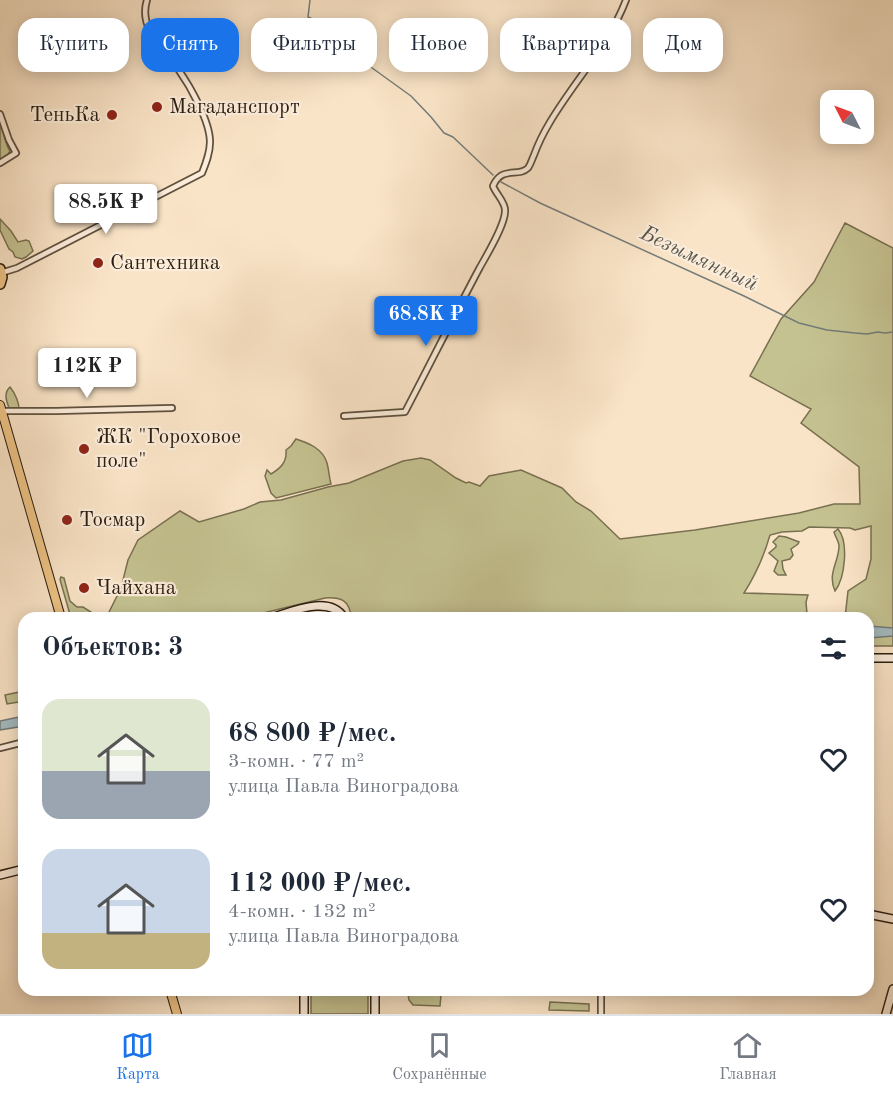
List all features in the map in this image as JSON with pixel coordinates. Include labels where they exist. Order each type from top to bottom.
[{"type":"highway","points":[[0,284],[1,271]]},
{"type":"main road","points":[[1,408],[60,612]]},
{"type":"main road","points":[[172,996],[177,1014]]},
{"type":"street","points":[[1,271],[23,265],[202,173],[209,152],[207,126],[191,90],[150,31],[144,12],[147,0]]},
{"type":"street","points":[[344,416],[405,412],[504,218],[505,206],[495,191],[493,186],[495,182],[503,174],[523,171],[529,166],[548,125],[608,38],[620,17],[626,0]]},
{"type":"street","points":[[0,114],[16,153],[0,163]]},
{"type":"street","points":[[1,408],[56,411],[172,408]]},
{"type":"street","points":[[290,612],[319,606],[334,608],[340,612]]},
{"type":"street","points":[[874,658],[893,658]]},
{"type":"street","points":[[0,748],[18,744]]},
{"type":"street","points":[[0,875],[18,870]]},
{"type":"street","points":[[874,915],[893,919]]},
{"type":"street","points":[[886,1014],[893,989]]},
{"type":"street","points":[[304,996],[304,1014]]},
{"type":"street","points":[[375,996],[375,1014]]},
{"type":"street","points":[[601,996],[601,1014]]},
{"type":"shaded area","points":[[0,118],[10,151],[0,159]]},
{"type":"shaded area","points":[[0,219],[18,242],[29,241],[33,251],[26,257],[22,259],[15,257],[9,249],[0,230]]},
{"type":"shaded area","points":[[845,223],[893,248],[893,646],[874,646],[874,612],[846,612],[848,591],[866,579],[871,559],[871,526],[855,530],[809,527],[802,531],[770,535],[759,565],[744,593],[808,595],[807,612],[350,612],[344,601],[325,598],[268,612],[109,612],[121,588],[128,560],[138,540],[180,511],[199,522],[260,502],[281,500],[349,483],[403,461],[421,458],[430,460],[466,483],[480,486],[489,476],[521,470],[562,488],[576,502],[591,511],[620,539],[695,530],[799,513],[834,504],[860,504],[859,467],[801,423],[811,409],[750,376],[781,319],[814,282]]},
{"type":"shaded area","points":[[10,387],[19,406],[19,412],[15,414],[11,413],[6,400],[6,393]]},
{"type":"shaded area","points":[[296,439],[319,450],[327,463],[331,484],[276,498],[271,493],[265,476],[267,470],[271,474],[280,467],[286,450]]},
{"type":"shaded area","points":[[838,529],[845,551],[841,578],[835,591],[832,579],[839,546],[834,532]]},
{"type":"shaded area","points":[[779,536],[799,542],[791,549],[793,555],[790,559],[782,561],[786,575],[778,575],[774,571],[778,561],[769,553],[776,547],[773,542]]},
{"type":"shaded area","points":[[61,577],[64,578],[70,601],[77,607],[83,607],[91,612],[69,612]]},
{"type":"shaded area","points":[[18,692],[18,702],[7,704],[5,695]]},
{"type":"shaded area","points":[[311,996],[368,996],[368,1014],[311,1014]]},
{"type":"shaded area","points":[[408,996],[441,996],[440,1006],[413,1005]]},
{"type":"shaded area","points":[[550,1002],[589,1004],[589,1011],[549,1010]]},
{"type":"water","points":[[874,626],[893,628],[893,636],[874,638]]},
{"type":"water","points":[[18,717],[18,727],[0,730],[0,721]]},
{"type":"waterway","name":"Безымянный","points":[[310,0],[308,17],[324,24],[344,40],[354,49],[362,65],[368,65],[411,96],[444,133],[453,137],[493,175]]},
{"type":"waterway","name":"Безымянный","points":[[501,182],[540,203],[799,323],[827,330],[855,333],[893,332]]},
{"type":"place","name":"Магаданспорт","points":[[157,107]]},
{"type":"place","name":"ТеньКа","points":[[112,115]]},
{"type":"place","name":"Сантехника","points":[[98,263]]},
{"type":"place","name":"ЖК \"Гороховое поле\"","points":[[84,449]]},
{"type":"place","name":"Тосмар","points":[[67,520]]},
{"type":"place","name":"Чайхана","points":[[84,588]]}]
